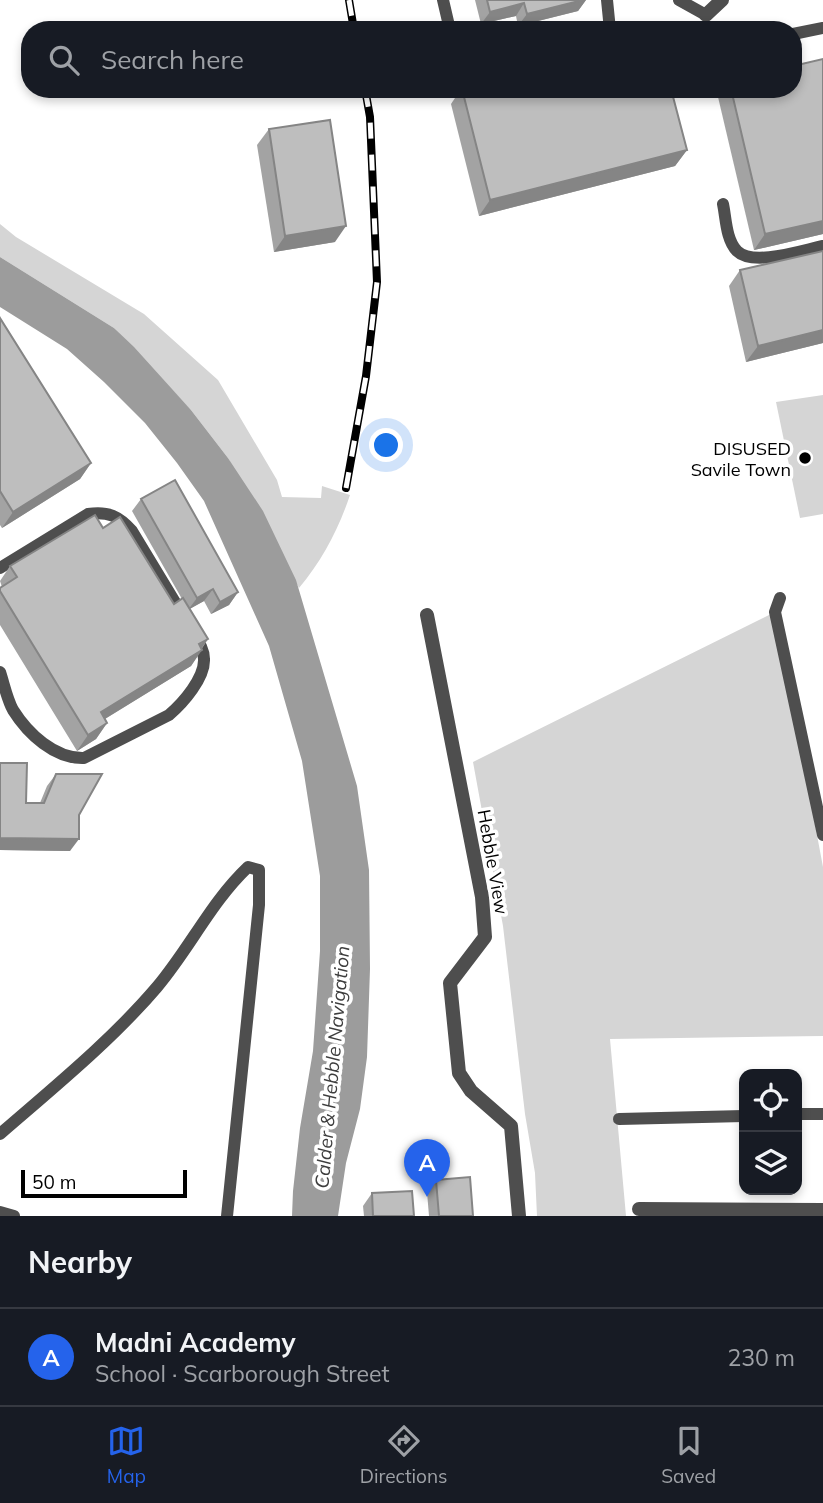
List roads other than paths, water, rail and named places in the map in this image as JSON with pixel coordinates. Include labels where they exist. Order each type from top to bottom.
[{"type":"street","points":[[706,15],[722,0]]},
{"type":"street","name":"Hebble View","points":[[427,615],[482,897],[485,937],[450,984],[459,1073],[471,1091],[511,1126],[519,1216]]},
{"type":"street","points":[[639,1209],[823,1210]]},
{"type":"lane","points":[[443,0],[448,21]]},
{"type":"lane","points":[[607,0],[609,21]]},
{"type":"lane","points":[[679,0],[706,15]]},
{"type":"lane","points":[[802,32],[823,28]]},
{"type":"lane","points":[[723,204],[730,237],[738,251],[750,258],[779,256],[823,246]]},
{"type":"lane","points":[[0,568],[88,514],[101,512],[122,519],[132,531],[203,649],[205,660],[196,682],[169,715],[84,758],[61,754],[45,745],[27,728],[12,708],[0,672]]},
{"type":"lane","points":[[780,598],[775,612],[823,835]]},
{"type":"lane","points":[[0,1134],[86,1058],[157,986],[230,884],[248,867],[259,870],[259,905],[228,1216]]},
{"type":"lane","points":[[802,1114],[823,1114]]},
{"type":"lane","points":[[620,1119],[739,1116]]},
{"type":"lane","points":[[0,1212],[14,1216]]},
{"type":"water","name":"Calder & Hebble Navigation","points":[[0,257],[114,328],[134,347],[191,410],[228,458],[263,511],[296,580],[357,786],[369,870],[367,1057],[360,1109],[346,1163],[338,1216],[292,1216],[300,1128],[313,1051],[320,951],[320,876],[302,761],[269,646],[204,501],[145,423],[104,382],[67,349],[0,307]]},
{"type":"railway","points":[[349,0],[352,21]]},
{"type":"railway","points":[[346,488],[366,376],[377,282],[370,117],[367,98]]},
{"type":"place","name":"DISUSED Savile Town","points":[[805,458]]},
{"type":"place","name":"Madni Academy","points":[[427,1197]]}]
